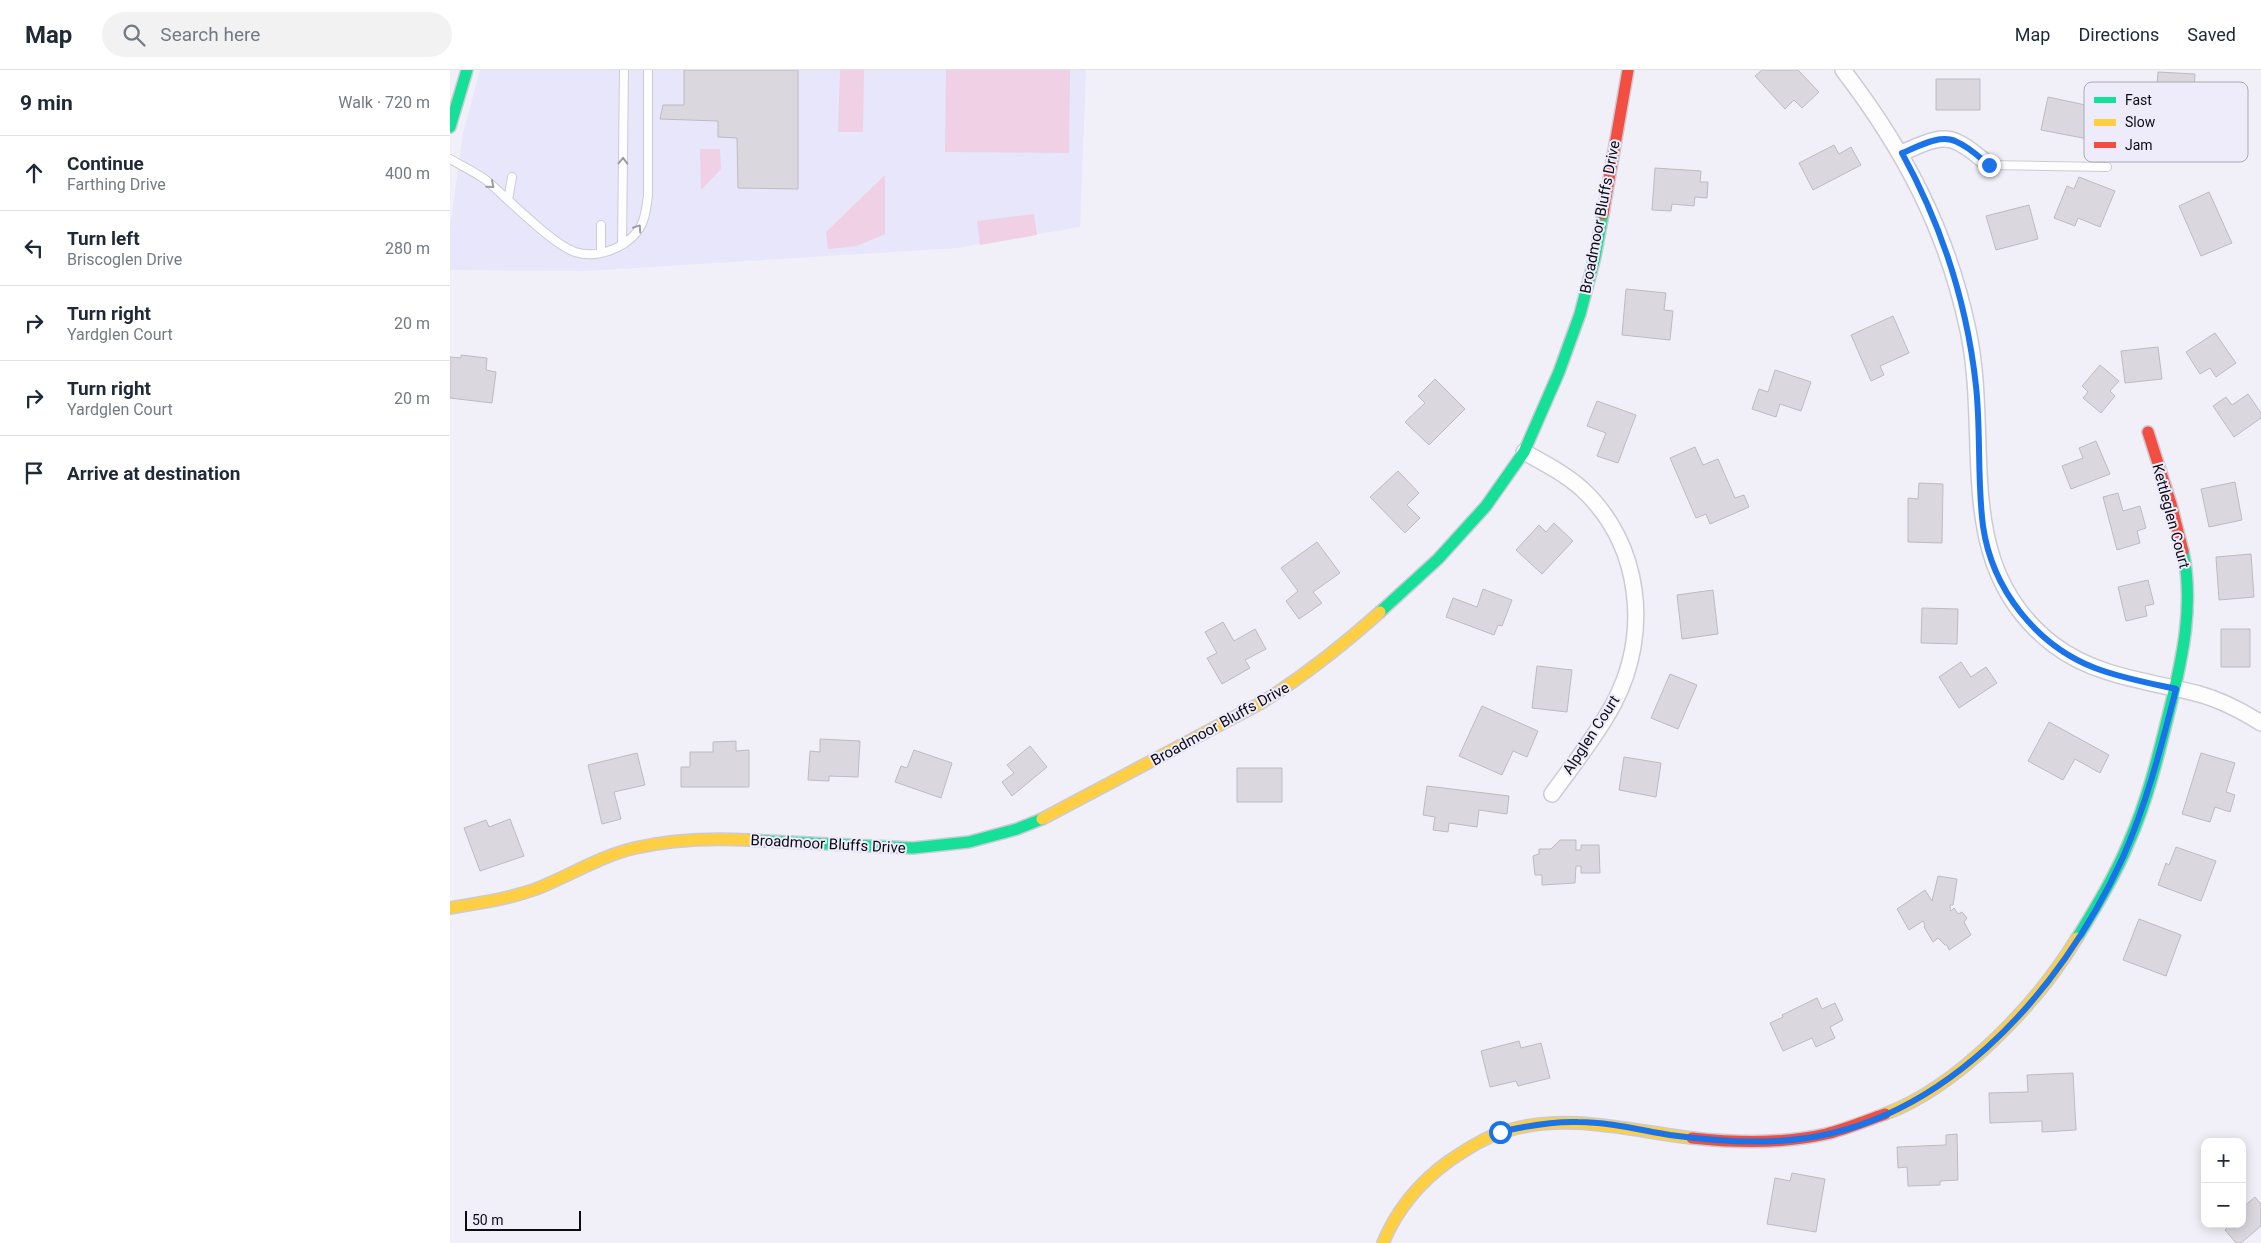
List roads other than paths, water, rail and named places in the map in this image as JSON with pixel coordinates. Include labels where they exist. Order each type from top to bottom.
[{"type":"street","points":[[450,127],[466,70]]},
{"type":"street","name":"Broadmoor Bluffs Drive","points":[[450,908],[512,897],[538,888],[618,853],[682,840],[712,838],[914,848],[969,842],[1017,829],[1049,817],[1261,703],[1290,685],[1335,652],[1432,566],[1466,530],[1524,452],[1571,339],[1595,257],[1628,70]]},
{"type":"street","points":[[1843,70],[1902,153],[1944,242],[1969,332],[1977,388],[1983,526],[1988,550],[2007,593],[2019,611],[2036,630],[2054,646],[2075,659],[2120,676],[2199,694],[2222,702],[2261,723]]},
{"type":"street","points":[[1902,153],[1933,141],[1956,141],[1989,165]]},
{"type":"street","name":"Kettleglen Court","points":[[1383,1243],[1396,1216],[1430,1176],[1452,1158],[1475,1143],[1500,1132],[1528,1125],[1578,1122],[1602,1123],[1712,1140],[1779,1141],[1837,1132],[1871,1122],[1900,1109],[1948,1079],[1997,1036],[2038,992],[2074,945],[2104,894],[2123,857],[2149,791],[2176,689],[2186,623],[2188,579],[2181,543],[2148,432]]},
{"type":"street","name":"Alpglen Court","points":[[1524,452],[1567,477],[1596,504],[1620,541],[1630,566],[1637,611],[1631,658],[1614,703],[1552,794]]},
{"type":"lane","points":[[622,244],[624,70]]},
{"type":"lane","points":[[450,159],[484,178],[567,248],[574,252],[592,255],[609,252],[637,232],[646,214],[648,196],[648,70]]},
{"type":"lane","points":[[1989,165],[2107,167]]},
{"type":"lane","points":[[508,200],[512,177]]},
{"type":"lane","points":[[600,225],[601,253]]}]
